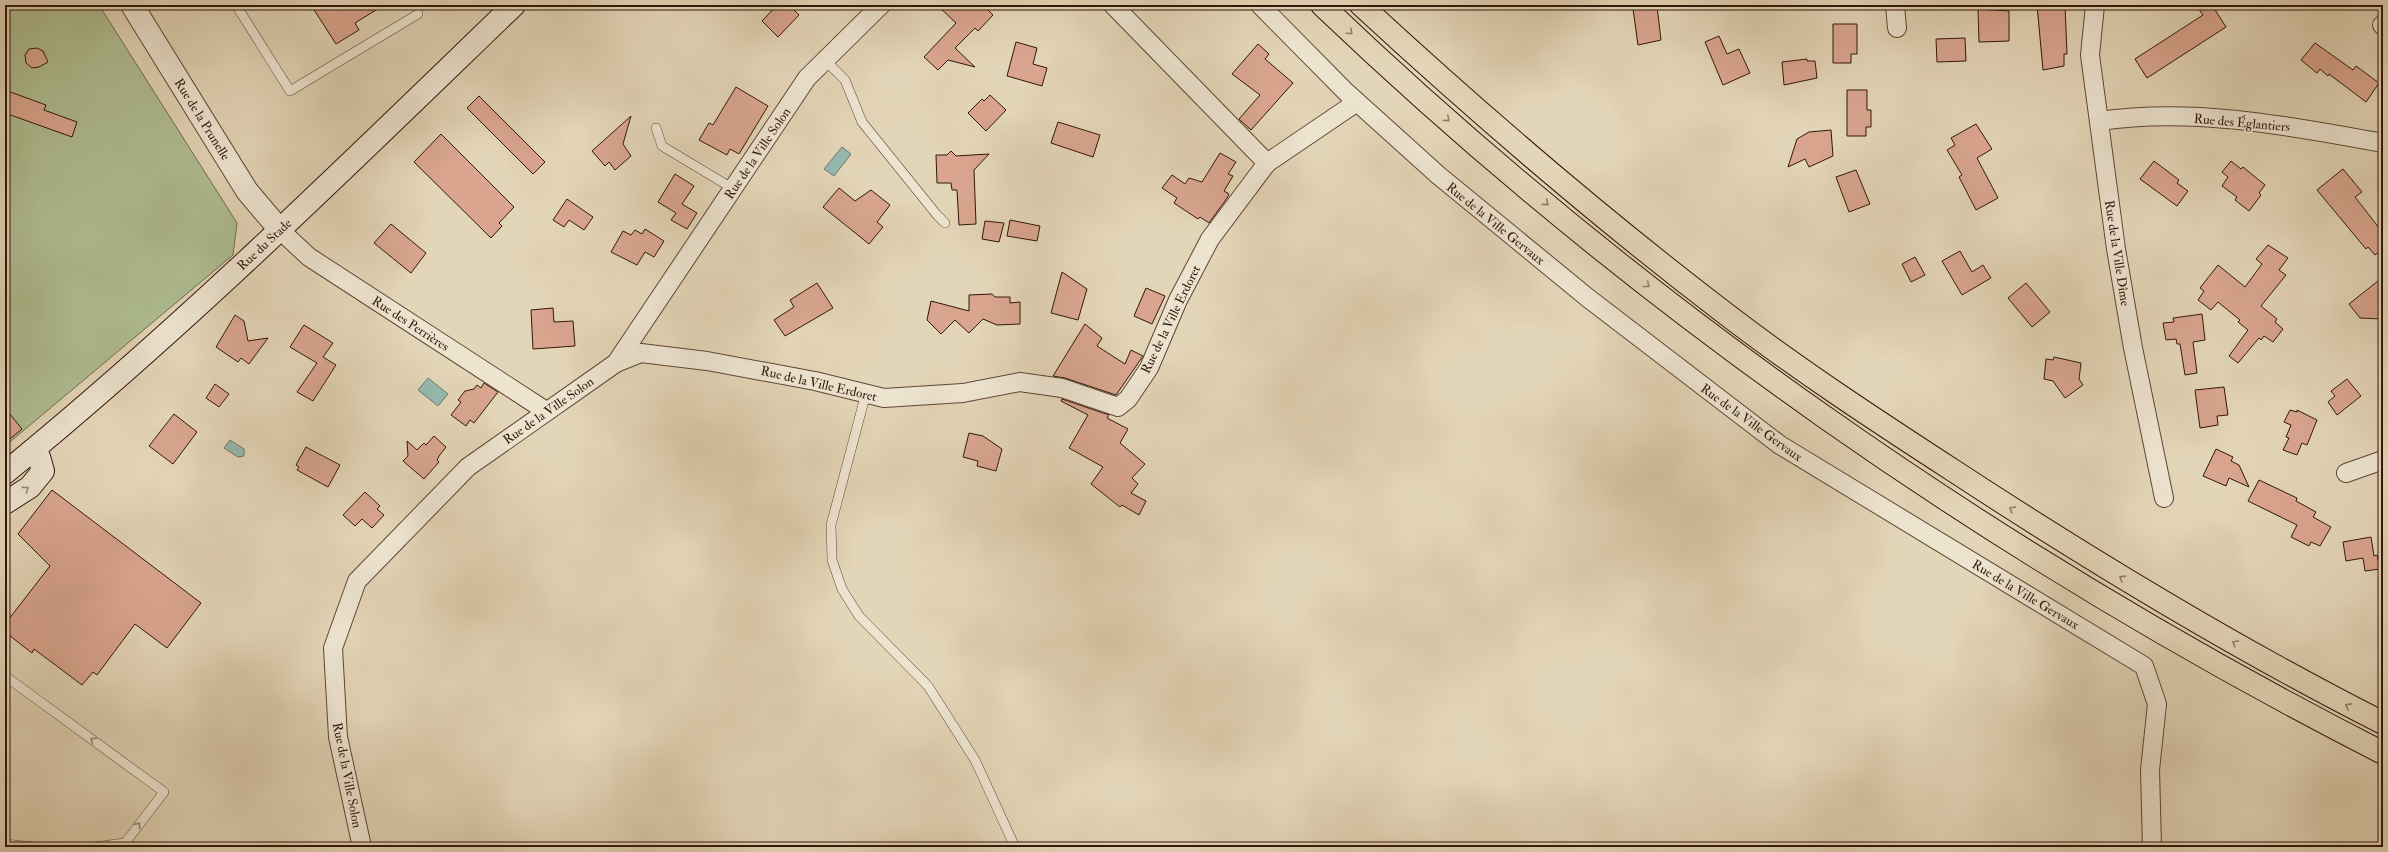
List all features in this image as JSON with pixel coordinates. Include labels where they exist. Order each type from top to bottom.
[{"type":"highway","points":[[1322,5],[1398,77],[1572,226],[1665,300],[1831,422],[1943,498],[2052,568],[2187,648],[2383,753]]},
{"type":"highway","points":[[1361,5],[1527,153],[1727,315],[1804,370],[1997,499],[2129,582],[2383,723]]},
{"type":"main road","name":"Rue de la Prunelle","points":[[132,5],[247,191],[280,230]]},
{"type":"main road","name":"Rue du Stade","points":[[5,473],[110,385],[280,230],[514,5]]},
{"type":"main road","points":[[5,503],[30,487],[43,471],[39,457],[33,450]]},
{"type":"street","name":"Rue de la Ville Solon","points":[[362,847],[338,737],[333,648],[358,581],[468,467],[616,363],[807,78],[881,5]]},
{"type":"street","points":[[1113,5],[1267,163]]},
{"type":"street","name":"Rue de la Ville Gervaux","points":[[1260,5],[1357,102],[1438,176],[1588,298],[1780,445],[2144,666],[2157,704],[2150,770],[2152,847]]},
{"type":"street","points":[[1896,5],[1897,28]]},
{"type":"street","name":"Rue de la Ville Dîme","points":[[2096,5],[2090,56],[2133,348],[2164,498]]},
{"type":"street","name":"Rue de la Ville Erdoret","points":[[616,363],[641,353],[736,365],[815,381],[884,398],[963,393],[1020,382],[1062,388],[1118,407],[1128,398],[1149,368],[1178,300],[1210,239],[1267,163],[1357,102]]},
{"type":"street","name":"Rue des Églantiers","points":[[2099,121],[2116,118],[2217,117],[2291,126],[2383,143]]},
{"type":"street","name":"Rue des Perrières","points":[[280,230],[309,257],[546,411]]},
{"type":"street","points":[[2346,473],[2383,460]]},
{"type":"lane","points":[[236,5],[290,91],[418,14]]},
{"type":"lane","points":[[825,60],[845,80],[862,122],[945,223]]},
{"type":"lane","points":[[656,128],[662,146],[732,188]]},
{"type":"lane","points":[[866,393],[830,525],[832,560],[842,589],[859,616],[928,686],[975,760],[1015,847]]},
{"type":"lane","points":[[5,676],[164,792],[125,843],[94,847]]},
{"type":"lane","points":[[5,844],[33,847]]},
{"type":"green space","points":[[5,5],[99,5],[237,223],[233,255],[5,446]]},
{"type":"water","points":[[842,147],[851,154],[834,176],[824,169]]},
{"type":"water","points":[[428,378],[448,394],[438,406],[418,390]]},
{"type":"water","points":[[230,440],[244,449],[244,456],[238,457],[224,448]]},
{"type":"building","points":[[311,5],[384,5],[355,23],[359,30],[336,44]]},
{"type":"building","points":[[777,5],[789,5],[799,15],[778,37],[762,21]]},
{"type":"building","points":[[937,5],[983,5],[993,15],[978,31],[975,28],[955,48],[975,67],[948,60],[938,70],[924,57],[956,23]]},
{"type":"building","points":[[2037,5],[2065,5],[2067,54],[2064,54],[2064,66],[2043,70]]},
{"type":"building","points":[[2196,5],[2212,5],[2226,27],[2147,78],[2135,59],[2203,15]]},
{"type":"building","points":[[1657,6],[1661,40],[1638,45],[1633,9]]},
{"type":"building","points":[[1978,9],[2009,11],[2009,41],[1979,42]]},
{"type":"building","points":[[1833,24],[1857,24],[1857,54],[1851,54],[1851,63],[1833,63]]},
{"type":"building","points":[[1719,36],[1727,54],[1739,49],[1750,73],[1723,85],[1705,42]]},
{"type":"building","points":[[1965,38],[1966,61],[1937,62],[1936,39]]},
{"type":"building","points":[[1016,42],[1037,48],[1033,64],[1047,68],[1042,86],[1007,76]]},
{"type":"building","points":[[2315,43],[2353,70],[2356,66],[2379,83],[2366,102],[2329,74],[2328,76],[2320,69],[2317,73],[2301,60]]},
{"type":"building","points":[[1258,44],[1269,54],[1265,59],[1293,83],[1251,130],[1239,119],[1260,95],[1232,74]]},
{"type":"building","points":[[37,48],[43,51],[48,62],[39,67],[32,68],[26,63],[25,55],[29,49]]},
{"type":"building","points":[[1807,59],[1807,61],[1815,61],[1817,78],[1784,85],[1782,62]]},
{"type":"building","points":[[736,87],[768,106],[739,154],[730,149],[727,155],[699,140],[709,123],[713,125]]},
{"type":"building","points":[[5,90],[46,105],[44,110],[77,122],[72,137],[5,113]]},
{"type":"building","points":[[1847,90],[1867,90],[1867,110],[1871,110],[1871,127],[1866,127],[1866,136],[1847,136]]},
{"type":"building","points":[[990,95],[1006,110],[986,131],[968,113],[982,99],[984,101]]},
{"type":"building","points":[[479,96],[545,162],[533,174],[467,108]]},
{"type":"building","points":[[631,116],[623,144],[631,156],[615,170],[609,162],[605,166],[592,151]]},
{"type":"building","points":[[1058,122],[1100,135],[1093,157],[1051,143]]},
{"type":"building","points":[[1976,124],[1992,149],[1977,158],[1998,198],[1976,210],[1959,177],[1962,175],[1947,150],[1955,145],[1951,138]]},
{"type":"building","points":[[1831,130],[1833,156],[1809,167],[1805,159],[1788,167],[1797,139],[1809,132]]},
{"type":"building","points":[[441,134],[514,207],[499,223],[502,226],[491,238],[414,162]]},
{"type":"building","points":[[951,151],[956,156],[989,154],[974,170],[976,224],[959,225],[957,190],[952,190],[951,183],[937,183],[936,155],[947,155]]},
{"type":"building","points":[[1220,153],[1236,162],[1228,174],[1233,176],[1224,191],[1229,194],[1209,223],[1200,217],[1198,219],[1174,203],[1177,198],[1162,188],[1172,175],[1185,184],[1189,178],[1202,182]]},
{"type":"building","points":[[2154,161],[2179,180],[2177,183],[2188,191],[2177,206],[2140,179]]},
{"type":"building","points":[[2231,161],[2241,169],[2243,167],[2265,185],[2259,193],[2261,195],[2249,211],[2235,200],[2237,197],[2222,186],[2228,177],[2222,172]]},
{"type":"building","points":[[2343,169],[2362,192],[2355,197],[2383,233],[2383,249],[2375,255],[2368,247],[2366,249],[2317,190]]},
{"type":"building","points":[[1856,170],[1870,204],[1849,212],[1836,177]]},
{"type":"building","points":[[675,174],[694,186],[682,204],[697,213],[687,229],[671,220],[676,213],[658,202]]},
{"type":"building","points":[[839,188],[855,201],[871,190],[890,205],[877,222],[883,227],[869,244],[823,207]]},
{"type":"building","points":[[567,199],[593,217],[584,230],[569,220],[564,227],[553,220]]},
{"type":"building","points":[[1010,220],[1040,226],[1037,241],[1007,236]]},
{"type":"building","points":[[985,221],[1004,223],[999,242],[982,239]]},
{"type":"building","points":[[391,224],[426,253],[411,273],[374,243]]},
{"type":"building","points":[[645,229],[664,241],[654,257],[645,252],[637,265],[611,252],[623,231],[631,235],[635,230],[642,234]]},
{"type":"building","points":[[2268,245],[2288,258],[2279,270],[2286,275],[2261,306],[2277,319],[2275,322],[2283,329],[2273,342],[2264,336],[2261,340],[2259,338],[2238,363],[2229,356],[2248,330],[2238,322],[2240,320],[2218,302],[2211,310],[2198,300],[2204,291],[2200,288],[2218,265],[2245,287],[2262,264],[2256,259]]},
{"type":"building","points":[[1960,251],[1972,272],[1983,265],[1991,278],[1962,295],[1942,261]]},
{"type":"building","points":[[1915,257],[1925,275],[1911,282],[1902,264]]},
{"type":"building","points":[[1062,272],[1087,289],[1078,320],[1051,313]]},
{"type":"building","points":[[2383,277],[2383,319],[2360,318],[2349,304]]},
{"type":"building","points":[[817,283],[833,308],[785,336],[774,320],[794,307],[790,300]]},
{"type":"building","points":[[2026,283],[2050,312],[2032,327],[2008,298]]},
{"type":"building","points":[[1146,288],[1165,296],[1152,324],[1134,316]]},
{"type":"building","points":[[992,294],[995,297],[1010,297],[1010,303],[1020,302],[1020,324],[997,325],[983,319],[969,333],[955,320],[941,334],[927,320],[931,301],[969,311],[969,295]]},
{"type":"building","points":[[553,308],[554,322],[573,321],[575,346],[533,349],[531,310]]},
{"type":"building","points":[[2202,314],[2205,340],[2193,342],[2197,373],[2185,375],[2180,344],[2177,344],[2176,339],[2166,340],[2163,323],[2174,322],[2173,318]]},
{"type":"building","points":[[235,315],[244,321],[248,341],[268,338],[249,364],[241,358],[238,362],[216,347]]},
{"type":"building","points":[[1085,324],[1102,338],[1097,346],[1125,364],[1131,350],[1143,356],[1116,395],[1065,378],[1053,376]]},
{"type":"building","points":[[304,325],[333,343],[323,357],[336,365],[313,401],[297,392],[317,363],[290,347]]},
{"type":"building","points":[[2054,357],[2081,363],[2079,379],[2083,385],[2065,398],[2053,381],[2044,379],[2046,359],[2053,360]]},
{"type":"building","points":[[2347,379],[2361,396],[2337,415],[2328,402],[2335,396],[2331,391]]},
{"type":"building","points":[[484,383],[498,392],[474,423],[470,420],[466,426],[451,415],[461,402],[458,400],[465,391],[474,389],[477,385],[481,388]]},
{"type":"building","points":[[215,384],[229,394],[219,407],[206,398]]},
{"type":"building","points":[[2224,387],[2228,415],[2217,416],[2218,425],[2200,428],[2195,390]]},
{"type":"building","points":[[1062,399],[1109,415],[1107,418],[1128,429],[1120,443],[1145,464],[1132,478],[1138,484],[1131,493],[1146,501],[1139,515],[1122,505],[1120,507],[1091,484],[1103,467],[1069,448],[1088,415],[1061,401]]},
{"type":"building","points":[[5,408],[22,429],[5,443]]},
{"type":"building","points":[[2290,410],[2297,412],[2297,410],[2317,420],[2307,445],[2302,443],[2297,455],[2283,450],[2289,438],[2286,437],[2291,425],[2284,422]]},
{"type":"building","points":[[174,414],[197,432],[173,464],[149,446]]},
{"type":"building","points":[[969,433],[983,436],[1002,449],[996,471],[977,466],[978,461],[963,457]]},
{"type":"building","points":[[434,436],[446,447],[437,460],[439,462],[424,479],[403,461],[408,456],[407,441],[417,450],[424,443],[426,445]]},
{"type":"building","points":[[306,447],[340,465],[328,487],[297,470],[299,467],[296,465]]},
{"type":"building","points":[[2216,449],[2233,457],[2231,461],[2239,465],[2249,487],[2229,478],[2226,486],[2203,476]]},
{"type":"building","points":[[2259,480],[2297,498],[2296,501],[2316,512],[2313,517],[2331,527],[2320,546],[2311,542],[2309,546],[2291,537],[2297,525],[2248,501]]},
{"type":"building","points":[[52,490],[201,603],[167,648],[135,624],[97,675],[93,672],[82,685],[34,649],[32,653],[5,632],[5,624],[50,566],[18,534]]},
{"type":"building","points":[[365,492],[380,506],[377,509],[384,515],[372,528],[362,519],[355,526],[343,515]]},
{"type":"building","points":[[2371,537],[2374,556],[2377,555],[2380,569],[2365,571],[2363,558],[2346,561],[2343,542]]}]
